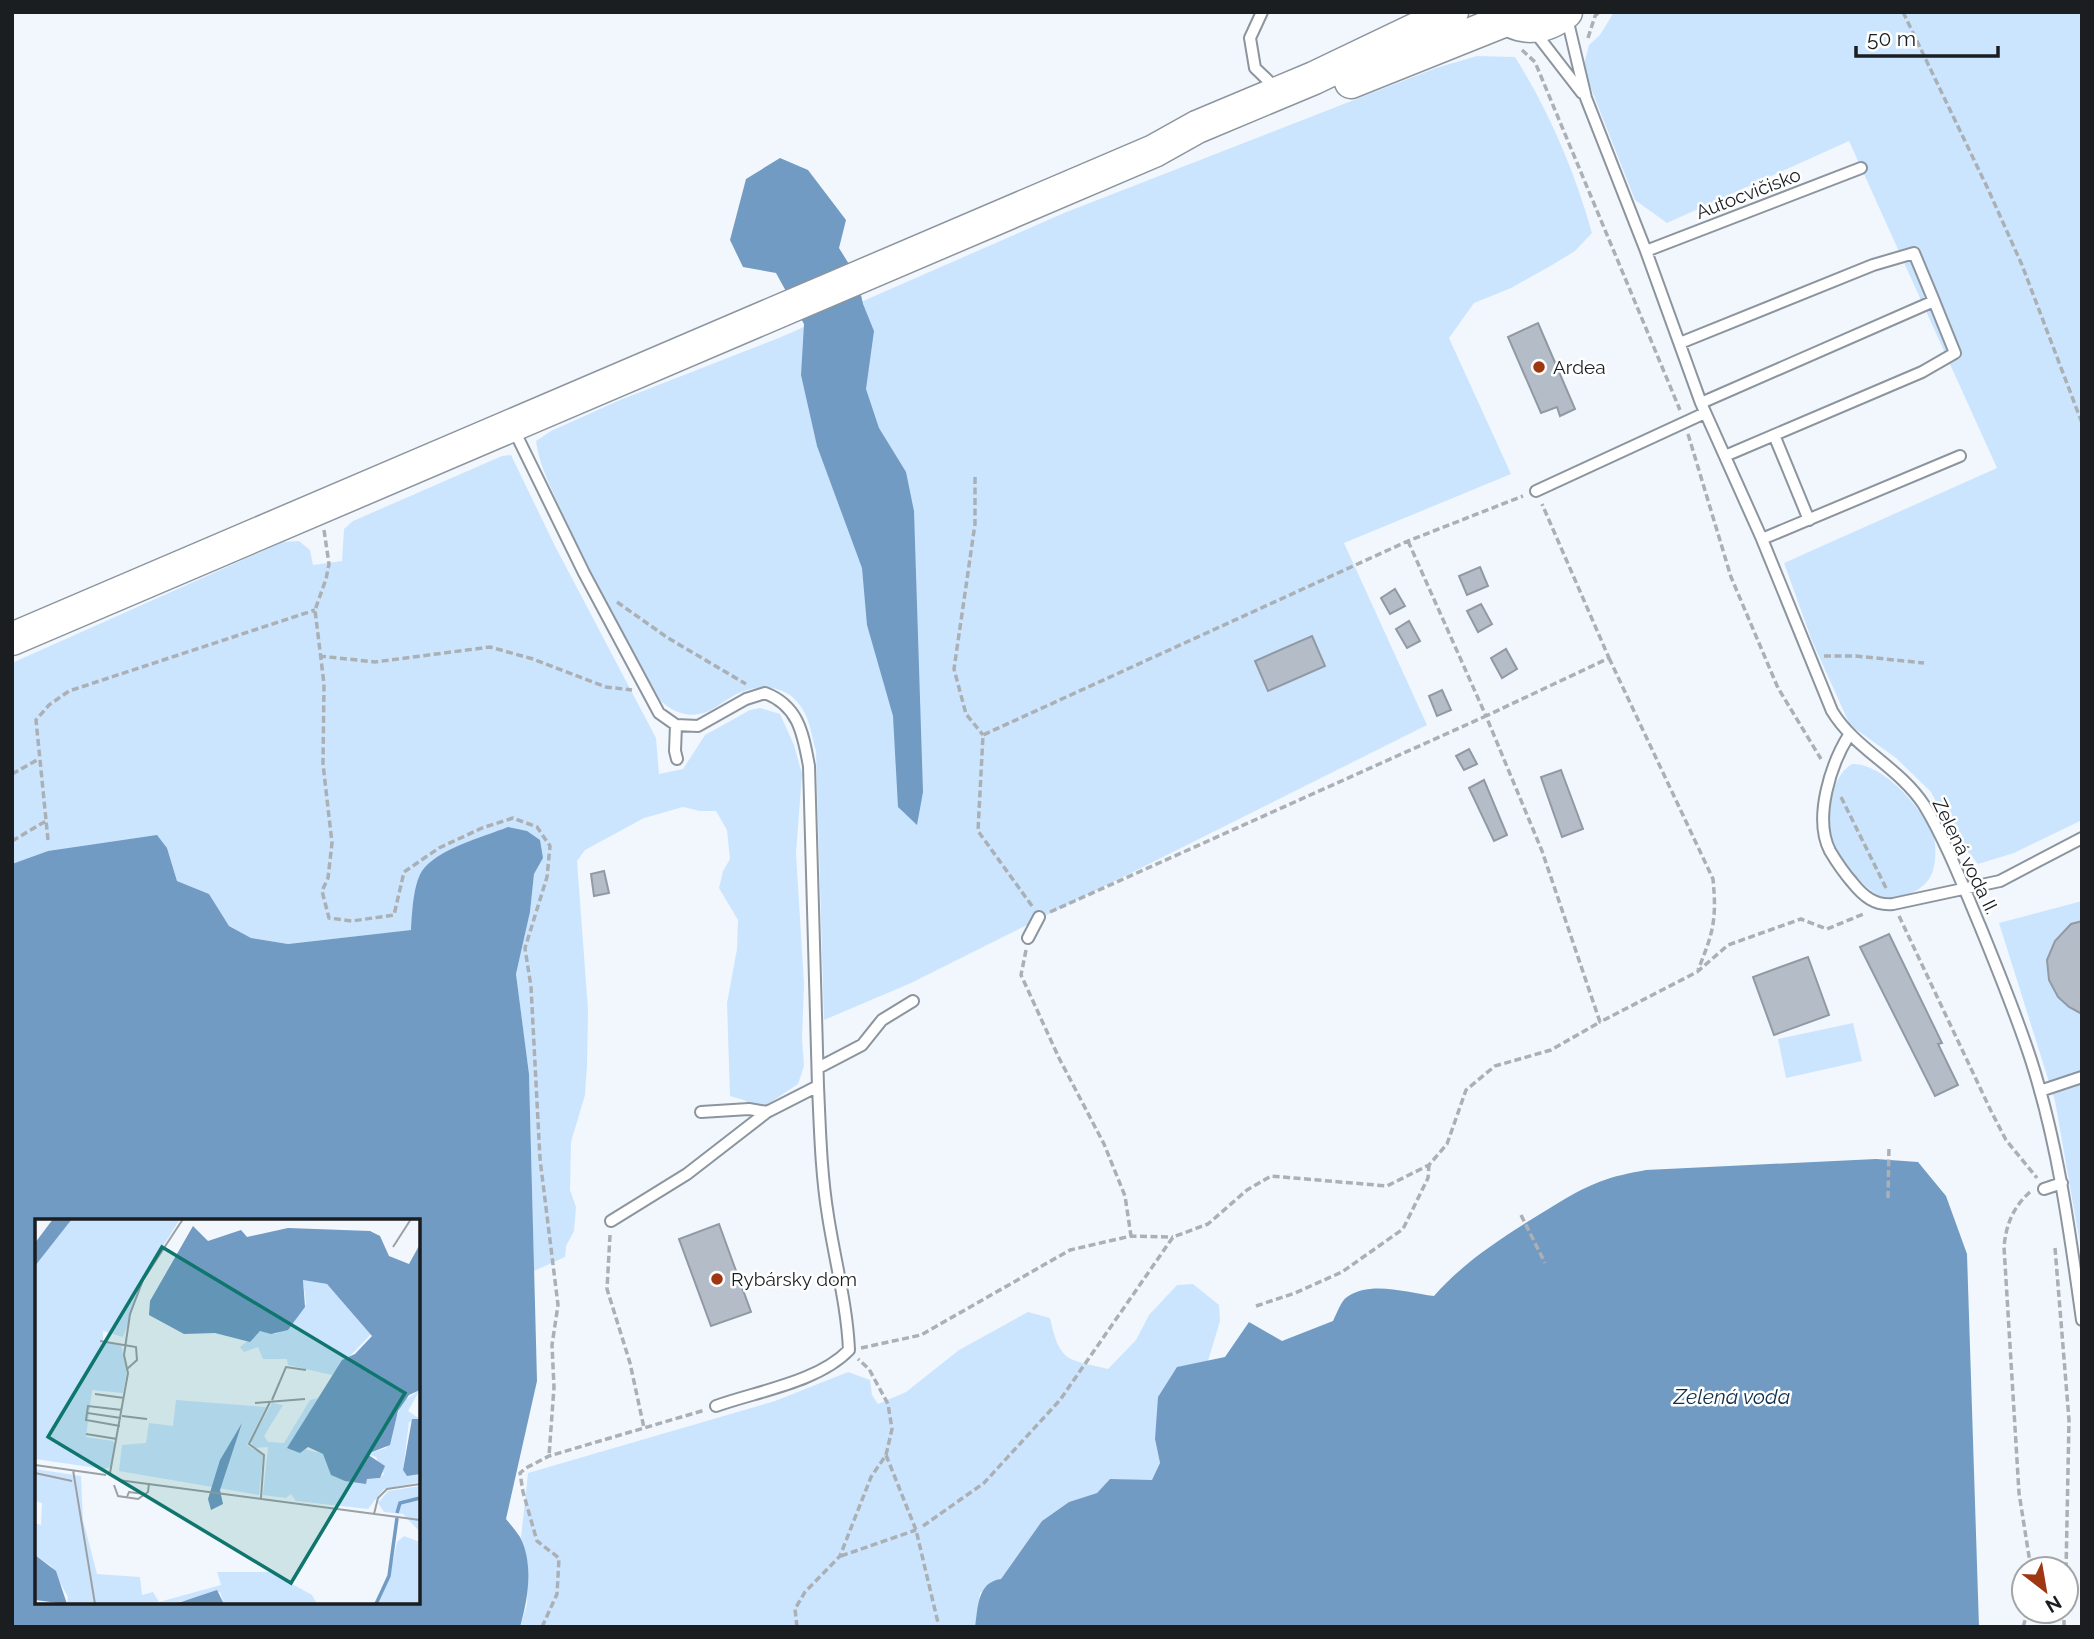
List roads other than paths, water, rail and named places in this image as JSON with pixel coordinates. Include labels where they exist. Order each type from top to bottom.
[{"type":"main road","points":[[1154,151],[1196,127],[1280,92],[1363,47],[1452,12]]},
{"type":"main road","points":[[12,639],[1154,151],[1261,119],[1511,20],[1544,25],[1566,13]]},
{"type":"lane","points":[[1262,12],[1250,38],[1255,68],[1280,92]]},
{"type":"lane","points":[[1566,13],[1586,98]]},
{"type":"lane","points":[[1511,20],[1586,98]]},
{"type":"lane","name":"Zelená voda II.","points":[[1586,98],[1646,251],[1703,408],[1762,539],[1832,711],[1849,736],[1896,774],[1924,806],[1964,888],[2000,975],[2031,1060],[2062,1183],[2082,1320]]},
{"type":"lane","name":"Autocvičisko","points":[[1646,251],[1861,168]]},
{"type":"lane","points":[[1680,343],[1873,265],[1914,253],[1955,353],[1922,372],[1725,456]]},
{"type":"lane","points":[[1536,491],[1703,408],[1934,301]]},
{"type":"lane","points":[[512,425],[584,573],[659,713],[676,725],[698,726],[746,699],[765,694],[785,704],[795,717],[804,737],[809,766],[820,1144],[827,1213],[848,1328],[849,1350],[837,1362],[781,1386],[716,1406]]},
{"type":"lane","points":[[1774,435],[1810,520]]},
{"type":"lane","points":[[1762,539],[1960,456]]},
{"type":"lane","points":[[676,725],[677,759]]},
{"type":"lane","points":[[1849,736],[1834,761],[1830,774],[1825,810],[1829,849],[1862,894],[1877,904],[2000,881],[2082,838]]},
{"type":"lane","points":[[1028,937],[1039,917]]},
{"type":"lane","points":[[818,1068],[862,1045],[883,1020],[913,1001]]},
{"type":"lane","points":[[2040,1091],[2082,1077]]},
{"type":"lane","points":[[611,1221],[687,1174],[767,1112],[818,1086]]},
{"type":"lane","points":[[701,1112],[749,1109],[767,1112]]},
{"type":"lane","points":[[2044,1189],[2062,1183]]},
{"type":"water","points":[[780,158],[808,170],[846,220],[839,248],[857,277],[863,304],[874,331],[866,389],[879,428],[906,472],[914,511],[923,792],[917,825],[898,807],[893,716],[867,625],[862,568],[817,446],[801,375],[804,324],[776,273],[743,267],[730,240],[746,179]]},
{"type":"water","points":[[508,827],[527,831],[540,840],[543,858],[534,874],[530,912],[516,974],[529,1074],[537,1381],[506,1519],[520,1537],[527,1559],[527,1593],[520,1627],[12,1627],[12,864],[48,851],[157,835],[167,848],[177,881],[209,894],[229,926],[251,938],[288,944],[411,930],[415,892],[422,871],[438,856]]},
{"type":"water","name":"Zelená voda","points":[[1876,1159],[1918,1162],[1946,1196],[1967,1254],[1979,1627],[975,1627],[983,1590],[993,1581],[1001,1579],[1042,1521],[1069,1502],[1097,1493],[1110,1479],[1152,1480],[1160,1463],[1155,1439],[1158,1397],[1177,1367],[1225,1357],[1249,1322],[1282,1341],[1333,1321],[1345,1299],[1367,1289],[1390,1289],[1434,1296],[1468,1264],[1505,1236],[1573,1194],[1616,1176],[1646,1170]]},
{"type":"place","name":"Ardea","points":[[1539,367]]},
{"type":"place","name":"Rybársky dom","points":[[717,1279]]}]
